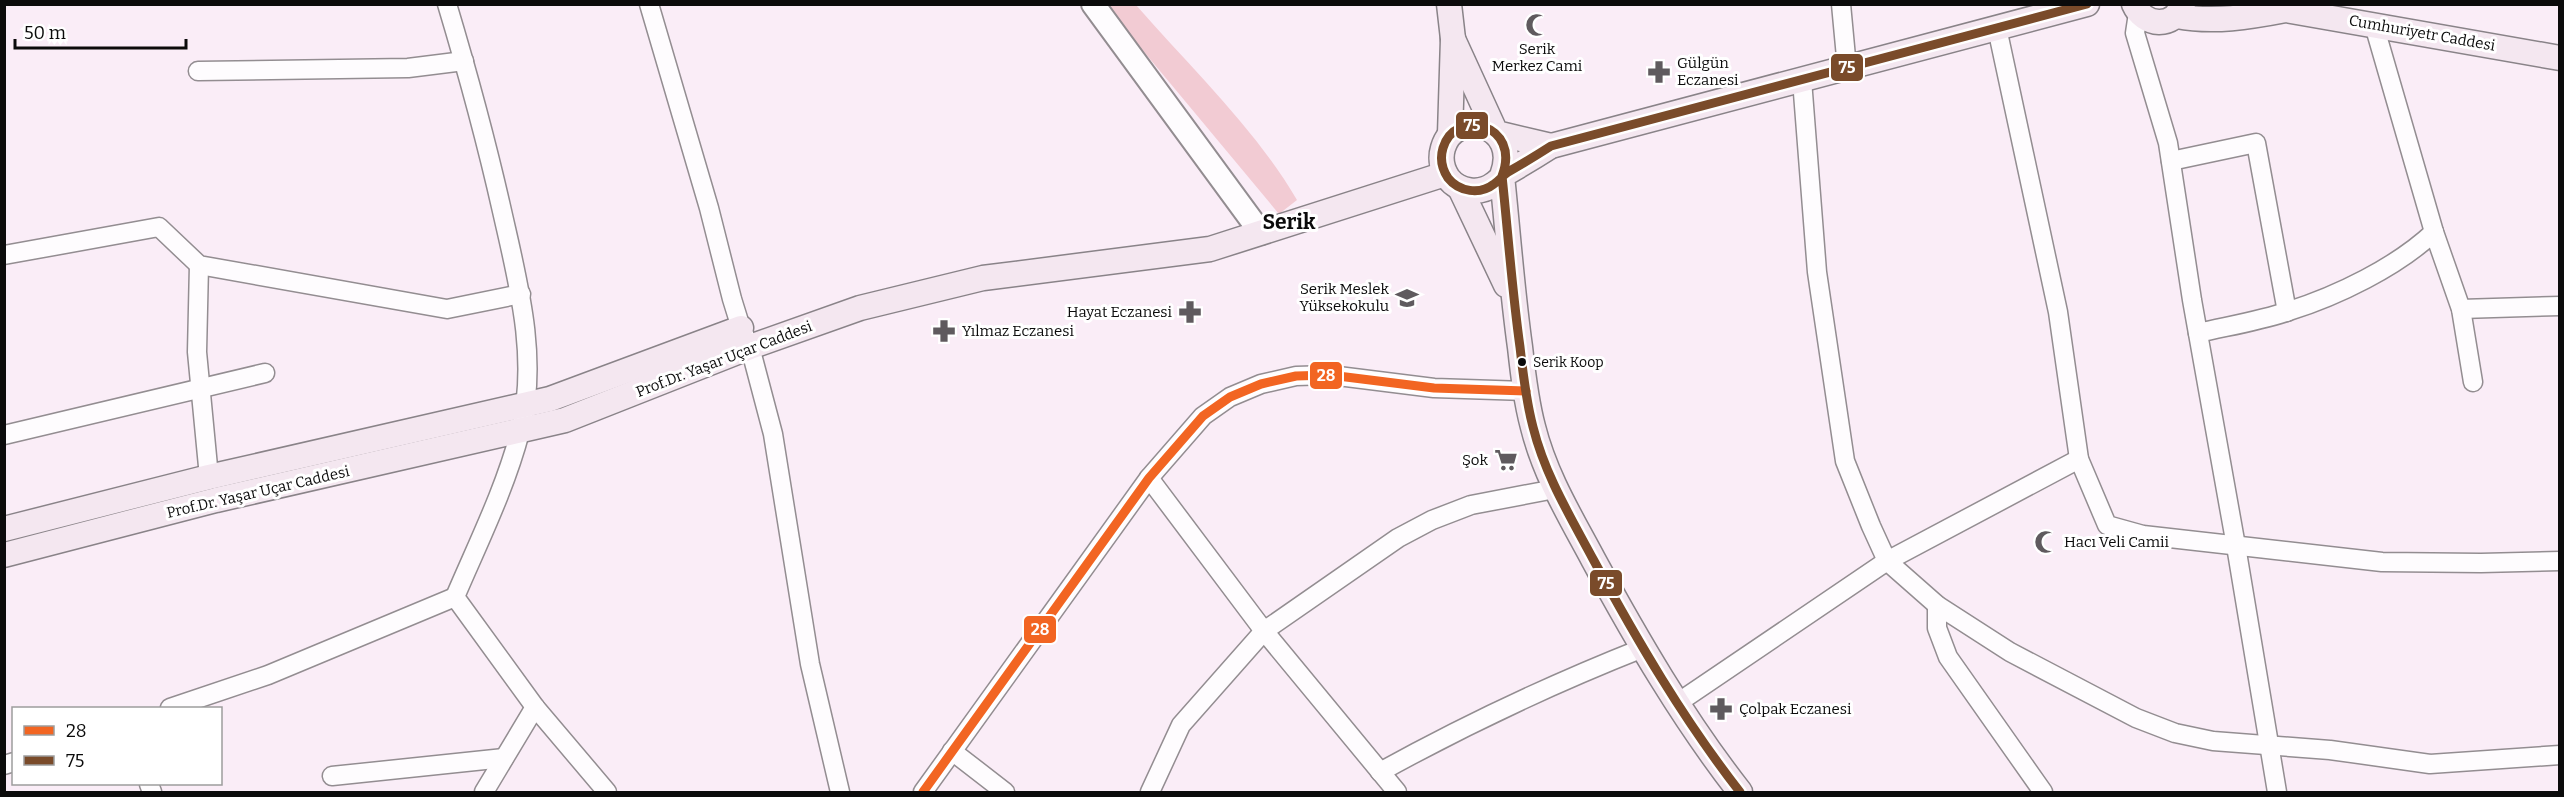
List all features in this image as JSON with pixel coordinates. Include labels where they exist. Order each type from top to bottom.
[{"type":"main road","points":[[1449,4],[1453,39],[1450,135],[1441,153],[1514,304]]},
{"type":"main road","points":[[1453,181],[1472,191],[1483,190],[1551,146],[2087,4]]},
{"type":"main road","name":"Cumhuriyetr Caddesi","points":[[2134,7],[2153,22],[2161,23],[2180,10],[2211,19],[2253,16],[2279,7],[2559,58]]},
{"type":"main road","points":[[1453,39],[1507,153],[1502,176],[1514,304],[1526,391],[1541,456],[1555,489],[1676,704],[1740,792]]},
{"type":"main road","points":[[1450,135],[1459,128],[1472,125],[1551,146]]},
{"type":"main road","name":"Prof.Dr. Yaşar Uçar Caddesi","points":[[4,555],[216,500],[565,420],[745,337],[983,278],[1210,249],[1453,181]]},
{"type":"main road","points":[[4,529],[209,477],[550,399],[745,337]]},
{"type":"street","points":[[173,707],[268,675],[455,597],[496,501],[520,431],[524,405],[527,366],[521,294],[478,108],[447,4]]},
{"type":"street","points":[[649,4],[773,434],[810,664],[840,792]]},
{"type":"street","points":[[1093,4],[1261,233]]},
{"type":"street","points":[[1841,4],[1847,68]]},
{"type":"street","points":[[2134,7],[2135,33],[2168,142],[2198,333],[2278,792]]},
{"type":"street","points":[[2374,25],[2434,232],[2461,309],[2473,382]]},
{"type":"street","points":[[1997,28],[2058,312],[2079,459],[2108,525],[2143,536],[2382,562],[2559,561]]},
{"type":"street","points":[[198,71],[408,69],[464,61]]},
{"type":"street","points":[[1802,80],[1817,272],[1845,461],[1870,526],[1887,561],[1936,605],[2010,652],[2136,718],[2175,733],[2213,741],[2270,744],[2430,764],[2559,755]]},
{"type":"street","points":[[2171,161],[2256,143],[2287,312]]},
{"type":"street","points":[[4,255],[159,227],[199,265],[447,309],[521,294]]},
{"type":"street","points":[[2198,333],[2287,312],[2323,299],[2417,248],[2434,232]]},
{"type":"street","points":[[199,265],[197,352],[209,477]]},
{"type":"street","points":[[2461,309],[2559,306]]},
{"type":"street","points":[[4,435],[265,372]]},
{"type":"street","points":[[922,792],[1149,478],[1203,416],[1240,393],[1261,384],[1296,376],[1330,375],[1434,388],[1526,391]]},
{"type":"street","points":[[1676,704],[1887,561],[2079,459]]},
{"type":"street","points":[[1149,478],[1264,631],[1396,792]]},
{"type":"street","points":[[1150,792],[1181,725],[1264,631],[1398,538],[1432,520],[1471,505],[1555,489]]},
{"type":"street","points":[[455,597],[535,707],[607,792]]},
{"type":"street","points":[[1936,605],[1937,628],[1948,657],[2043,792]]},
{"type":"street","points":[[1380,772],[1469,723],[1643,648]]},
{"type":"street","points":[[484,792],[535,707]]},
{"type":"street","points":[[952,751],[1005,792]]},
{"type":"street","points":[[332,776],[504,758]]},
{"type":"shaded area","points":[[1105,5],[1136,5],[1242,123],[1280,173],[1297,200],[1279,214]]},
{"type":"transit line","name":"75","points":[[1740,792],[1680,708],[1644,649],[1567,511],[1544,462],[1531,417],[1524,377],[1510,262],[1504,197],[1502,176],[1506,158],[1503,144],[1495,133],[1484,127],[1472,125],[1460,128],[1450,135],[1443,148],[1442,163],[1448,178],[1464,189],[1482,190],[1494,184],[1497,181],[1499,180],[1501,178],[1502,177],[1504,175],[1508,172],[1551,146],[2087,4]]},
{"type":"transit line","name":"28","points":[[923,792],[1149,478],[1203,416],[1230,397],[1261,384],[1296,376],[1330,375],[1434,388],[1526,391]]},
{"type":"place","name":"Serik Merkez Cami","points":[[1537,25]]},
{"type":"place","name":"Gülgün Eczanesi","points":[[1659,72]]},
{"type":"place","name":"Serik Meslek Yüksekokulu","points":[[1407,298]]},
{"type":"place","name":"Hayat Eczanesi","points":[[1190,312]]},
{"type":"place","name":"Yılmaz Eczanesi","points":[[944,331]]},
{"type":"place","name":"Serik Koop","points":[[1522,362]]},
{"type":"place","name":"Şok","points":[[1506,460]]},
{"type":"place","name":"Hacı Veli Camii","points":[[2046,542]]},
{"type":"place","name":"Çolpak Eczanesi","points":[[1721,709]]},
{"type":"district","name":"Serik","points":[[1289,222]]}]
